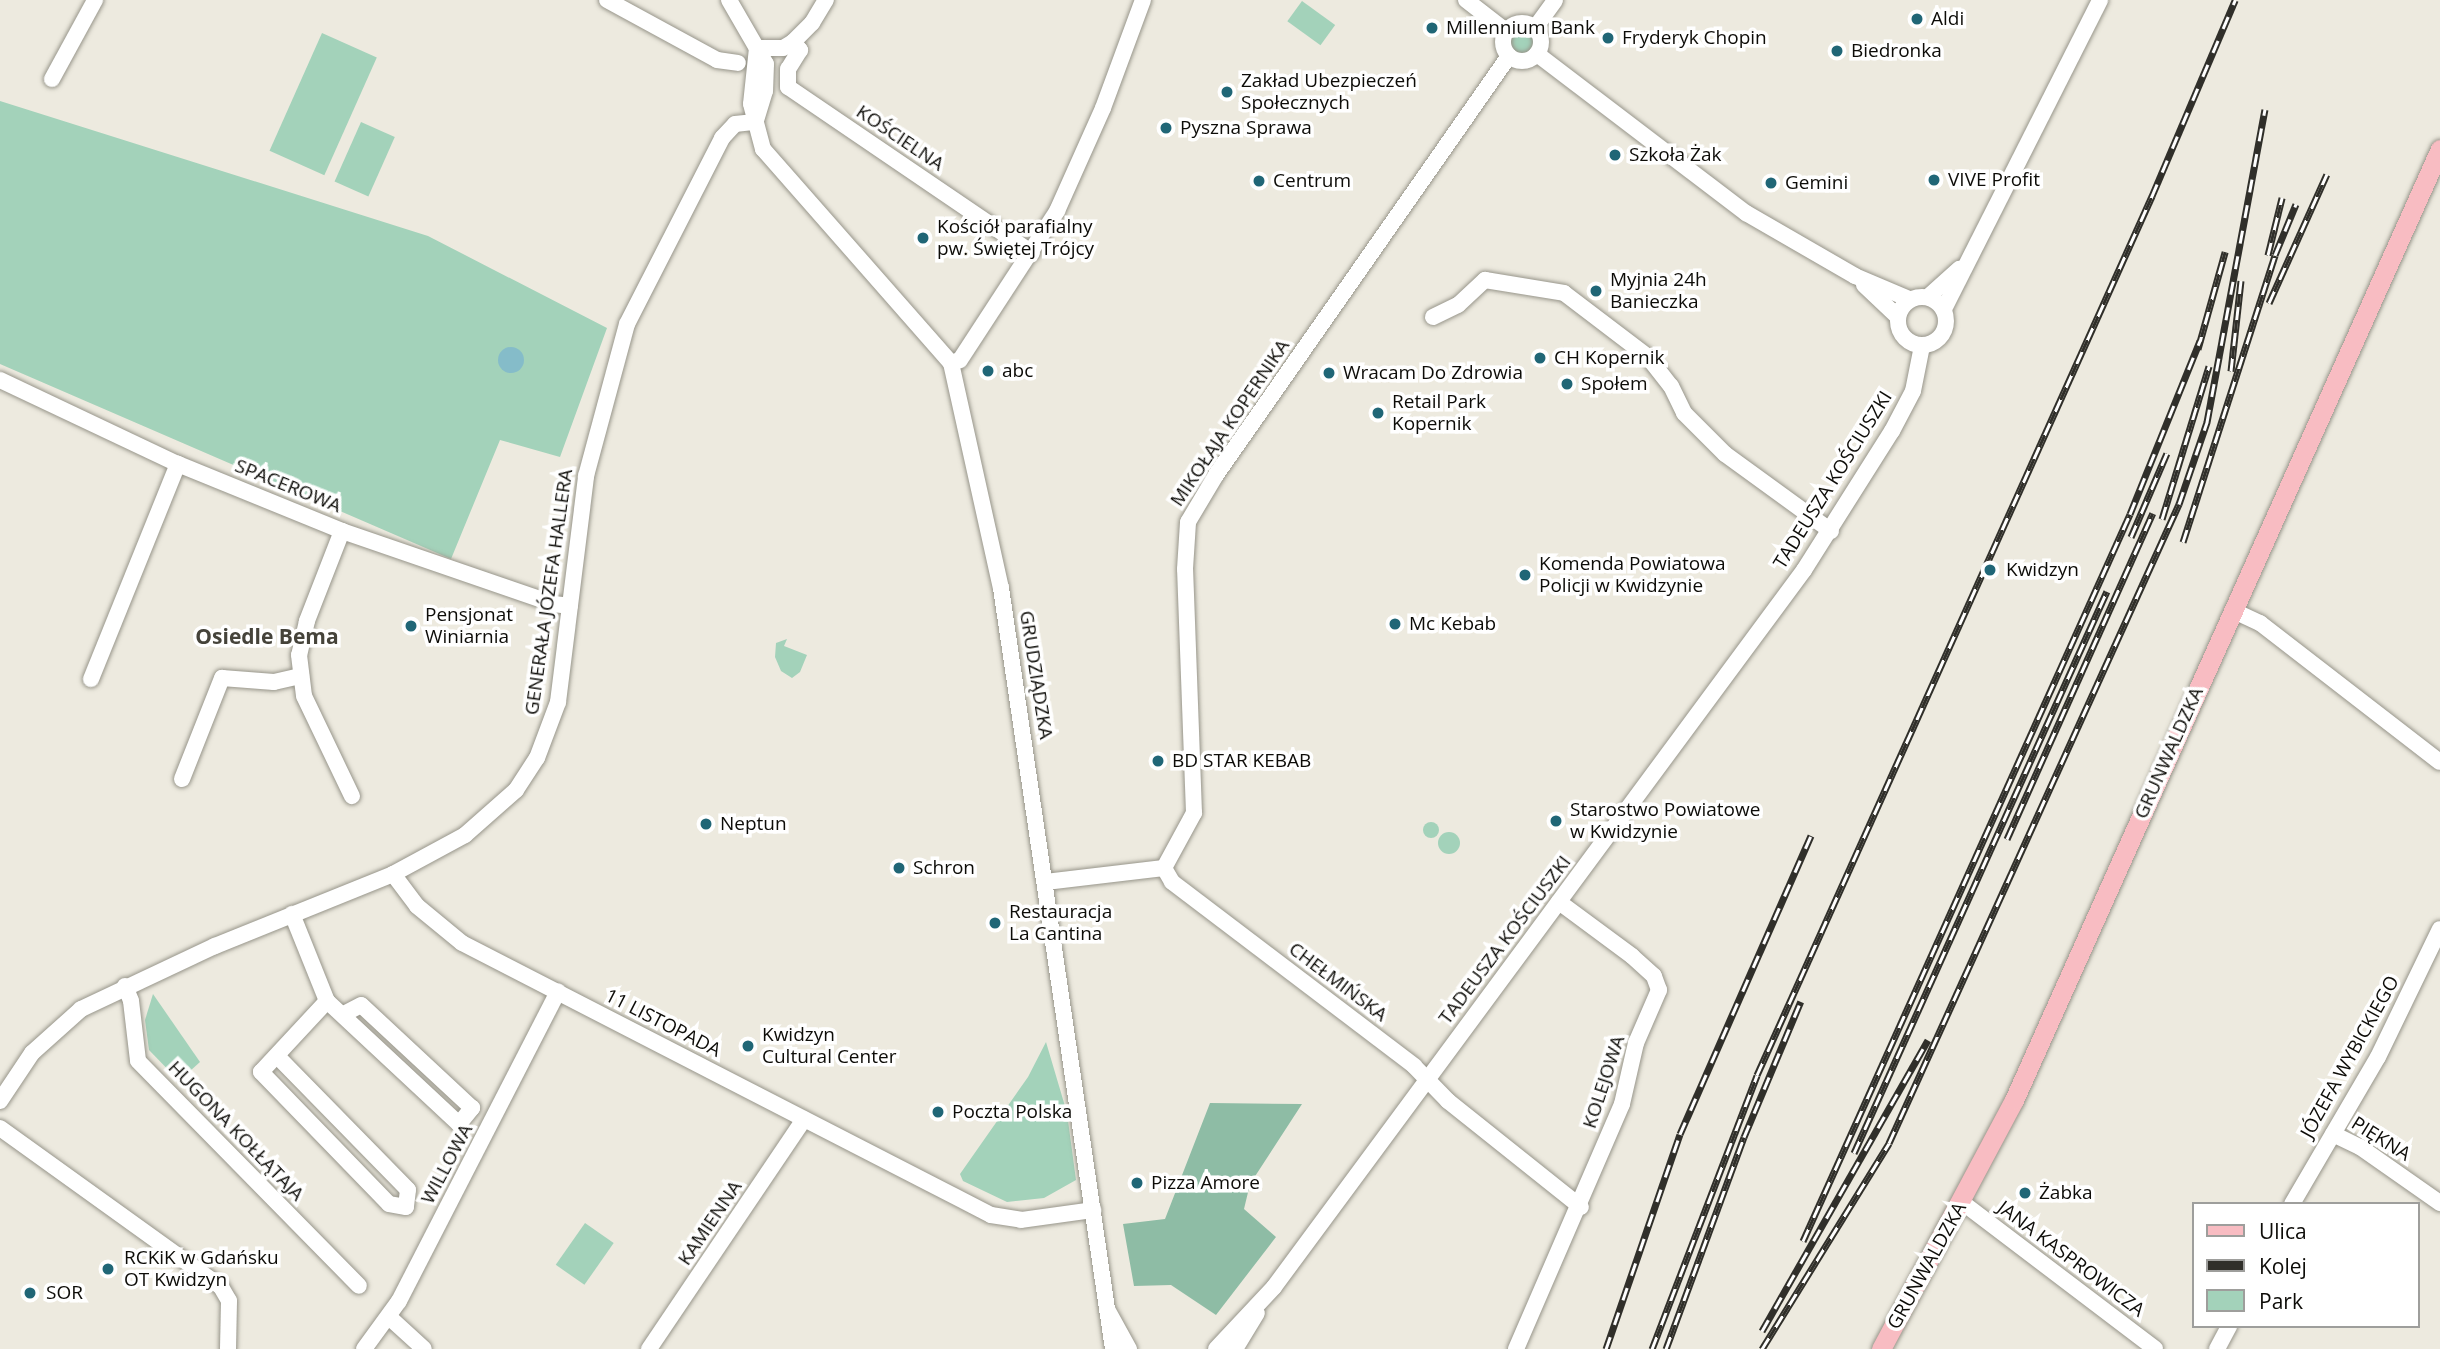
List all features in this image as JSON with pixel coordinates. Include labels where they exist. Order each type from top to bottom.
[{"type":"main road","name":"GRUNWALDZKA","points":[[1881,1349],[1963,1203],[2014,1100],[2440,149]]},
{"type":"street","points":[[52,79],[95,0]]},
{"type":"street","points":[[607,0],[717,60],[738,63]]},
{"type":"street","points":[[729,0],[757,48],[783,48],[812,23],[826,0]]},
{"type":"street","points":[[951,363],[960,360],[1032,253],[1084,153],[1143,0]]},
{"type":"street","points":[[1466,0],[1506,32]]},
{"type":"street","points":[[1535,28],[1555,0]]},
{"type":"street","points":[[1855,276],[1897,316],[1903,337],[1922,346],[1940,338],[1945,329],[1944,309],[1966,262],[2100,0]]},
{"type":"street","points":[[1520,23],[1535,28],[1541,41],[1537,54],[1523,61],[1509,56],[1503,44],[1506,32],[1520,23]]},
{"type":"street","name":"KOŚCIELNA","points":[[793,41],[800,50],[788,69],[788,87],[1032,253]]},
{"type":"street","name":"GRUDZIĄDZKA","points":[[757,48],[751,89],[755,122],[763,149],[951,363],[1001,588],[1113,1349]]},
{"type":"street","points":[[1537,54],[1718,194],[1855,276],[1909,299],[1928,297],[1966,262]]},
{"type":"street","name":"MIKOŁAJA KOPERNIKA","points":[[1164,868],[1194,813],[1185,569],[1188,522],[1216,475],[1509,56]]},
{"type":"street","name":"GENERAŁA JÓZEFA HALLERA","points":[[0,1101],[32,1053],[59,1026],[125,986],[393,874],[465,835],[516,790],[552,725],[586,476],[627,324],[644,283],[722,138],[735,124],[755,122]]},
{"type":"street","points":[[1433,317],[1458,304],[1485,280],[1564,293],[1653,362],[1684,412],[1725,454],[1831,531]]},
{"type":"street","points":[[1928,297],[1944,309]]},
{"type":"street","points":[[1897,316],[1909,299]]},
{"type":"street","name":"TADEUSZA KOŚCIUSZKI","points":[[1235,1349],[1262,1304],[1831,531],[1913,391],[1922,346]]},
{"type":"street","name":"SPACEROWA","points":[[0,380],[178,464],[342,531],[554,604],[570,606]]},
{"type":"street","points":[[91,679],[178,464]]},
{"type":"street","points":[[342,531],[307,621],[299,655],[304,696],[352,796]]},
{"type":"street","points":[[2234,611],[2260,623],[2440,762]]},
{"type":"street","points":[[182,779],[222,678],[274,682],[301,676]]},
{"type":"street","points":[[1045,882],[1164,868]]},
{"type":"street","name":"CHEŁMIŃSKA","points":[[1164,868],[1172,882],[1427,1080],[1581,1207]]},
{"type":"street","name":"11 LISTOPADA","points":[[393,874],[438,926],[558,992],[1004,1220],[1093,1210]]},
{"type":"street","name":"KOLEJOWA","points":[[1516,1349],[1581,1207],[1622,1104],[1636,1043],[1659,990],[1654,976],[1632,956],[1559,902]]},
{"type":"street","points":[[292,914],[327,1001],[459,1124],[472,1108],[361,1005],[344,1014]]},
{"type":"street","name":"JÓZEFA WYBICKIEGO","points":[[2293,1202],[2390,1034],[2440,929]]},
{"type":"street","name":"HUGONA KOŁŁĄTAJA","points":[[125,986],[131,1001],[138,1061],[359,1286]]},
{"type":"street","name":"WILLOWA","points":[[364,1349],[389,1317],[558,992]]},
{"type":"street","points":[[277,1056],[408,1191],[405,1207],[389,1204],[261,1072],[327,1001]]},
{"type":"street","name":"KAMIENNA","points":[[649,1349],[804,1119]]},
{"type":"street","points":[[0,1128],[221,1287],[229,1301],[228,1349]]},
{"type":"street","name":"PIĘKNA","points":[[2333,1135],[2360,1147],[2440,1203]]},
{"type":"street","name":"JANA KASPROWICZA","points":[[1963,1203],[2155,1349]]},
{"type":"street","name":"TADEUSZA KOŚCIUSZKI","points":[[1216,1349],[1262,1304]]},
{"type":"street","name":"GRUDZIĄDZKA","points":[[1105,1307],[1129,1349]]},
{"type":"street","points":[[389,1317],[424,1349]]},
{"type":"street","points":[[2217,1349],[2228,1328]]},
{"type":"green space","points":[[1302,1],[1335,25],[1320,45],[1287,21]]},
{"type":"green space","points":[[1522,29],[1531,33],[1535,42],[1531,51],[1522,55],[1513,51],[1509,42],[1513,33]]},
{"type":"green space","points":[[322,33],[377,57],[324,175],[270,151]]},
{"type":"green space","points":[[0,101],[428,236],[607,328],[560,457],[500,440],[451,559],[0,364]]},
{"type":"green space","points":[[361,122],[395,137],[368,196],[335,181]]},
{"type":"green space","points":[[787,639],[784,646],[807,655],[800,672],[792,678],[781,671],[775,657],[776,643]]},
{"type":"green space","points":[[1431,822],[1437,824],[1437,836],[1431,838],[1425,836],[1423,830],[1425,824]]},
{"type":"green space","points":[[1449,832],[1457,835],[1460,843],[1457,851],[1449,854],[1441,851],[1438,843],[1441,835]]},
{"type":"green space","points":[[153,994],[200,1062],[179,1081],[149,1050],[145,1020]]},
{"type":"green space","points":[[1046,1042],[1067,1113],[1076,1180],[1044,1198],[1007,1202],[963,1181],[960,1174],[1028,1077]]},
{"type":"green space","points":[[1210,1103],[1302,1104],[1250,1184],[1244,1209],[1276,1237],[1216,1315],[1171,1285],[1134,1286],[1123,1224],[1165,1219]]},
{"type":"green space","points":[[585,1223],[614,1243],[584,1285],[556,1265]]},
{"type":"water","points":[[511,347],[520,351],[524,360],[520,369],[511,373],[502,369],[498,360],[502,351]]},
{"type":"railway","points":[[1652,1349],[1757,1075],[2152,196],[2235,0]]},
{"type":"railway","points":[[1762,1349],[1889,1143],[2179,504],[2207,422],[2265,109]]},
{"type":"railway","points":[[2269,303],[2327,174]]},
{"type":"railway","points":[[2268,255],[2282,198]]},
{"type":"railway","points":[[2183,542],[2275,255],[2296,204]]},
{"type":"railway","points":[[2198,349],[2225,252]]},
{"type":"railway","points":[[2231,371],[2241,281]]},
{"type":"railway","points":[[1803,1241],[2130,514],[2200,341]]},
{"type":"railway","points":[[2162,519],[2209,366]]},
{"type":"railway","points":[[2131,537],[2167,453]]},
{"type":"railway","points":[[2007,839],[2153,513]]},
{"type":"railway","points":[[1854,1153],[2107,591]]},
{"type":"railway","points":[[1606,1349],[1680,1134],[1811,836]]},
{"type":"railway","points":[[1666,1349],[1744,1137],[1801,1001]]},
{"type":"railway","points":[[1762,1331],[1928,1040]]},
{"type":"place","name":"Aldi","points":[[1917,19]]},
{"type":"place","name":"Millennium Bank","points":[[1432,28]]},
{"type":"place","name":"Fryderyk Chopin","points":[[1608,38]]},
{"type":"place","name":"Biedronka","points":[[1837,51]]},
{"type":"place","name":"Zakład Ubezpieczeń Społecznych","points":[[1227,92]]},
{"type":"place","name":"Pyszna Sprawa","points":[[1166,128]]},
{"type":"place","name":"Szkoła Żak","points":[[1615,155]]},
{"type":"place","name":"VIVE Profit","points":[[1934,180]]},
{"type":"place","name":"Centrum","points":[[1259,181]]},
{"type":"place","name":"Gemini","points":[[1771,183]]},
{"type":"place","name":"Kościół parafialny pw. Świętej Trójcy","points":[[923,238]]},
{"type":"place","name":"Myjnia 24h Banieczka","points":[[1596,291]]},
{"type":"place","name":"CH Kopernik","points":[[1540,358]]},
{"type":"place","name":"abc","points":[[988,371]]},
{"type":"place","name":"Wracam Do Zdrowia","points":[[1329,373]]},
{"type":"place","name":"Społem","points":[[1567,384]]},
{"type":"place","name":"Retail Park Kopernik","points":[[1378,413]]},
{"type":"place","name":"Kwidzyn","points":[[1990,570]]},
{"type":"place","name":"Komenda Powiatowa Policji w Kwidzynie","points":[[1525,575]]},
{"type":"place","name":"Mc Kebab","points":[[1395,624]]},
{"type":"place","name":"Pensjonat Winiarnia","points":[[411,626]]},
{"type":"place","name":"BD STAR KEBAB","points":[[1158,761]]},
{"type":"place","name":"Starostwo Powiatowe w Kwidzynie","points":[[1556,821]]},
{"type":"place","name":"Neptun","points":[[706,824]]},
{"type":"place","name":"Schron","points":[[899,868]]},
{"type":"place","name":"Restauracja La Cantina","points":[[995,923]]},
{"type":"place","name":"Kwidzyn Cultural Center","points":[[748,1046]]},
{"type":"place","name":"Poczta Polska","points":[[938,1112]]},
{"type":"place","name":"Pizza Amore","points":[[1137,1183]]},
{"type":"place","name":"Żabka","points":[[2025,1193]]},
{"type":"place","name":"RCKiK w Gdańsku OT Kwidzyn","points":[[108,1269]]},
{"type":"place","name":"SOR","points":[[30,1293]]},
{"type":"district","name":"Osiedle Bema","points":[[267,636]]}]
